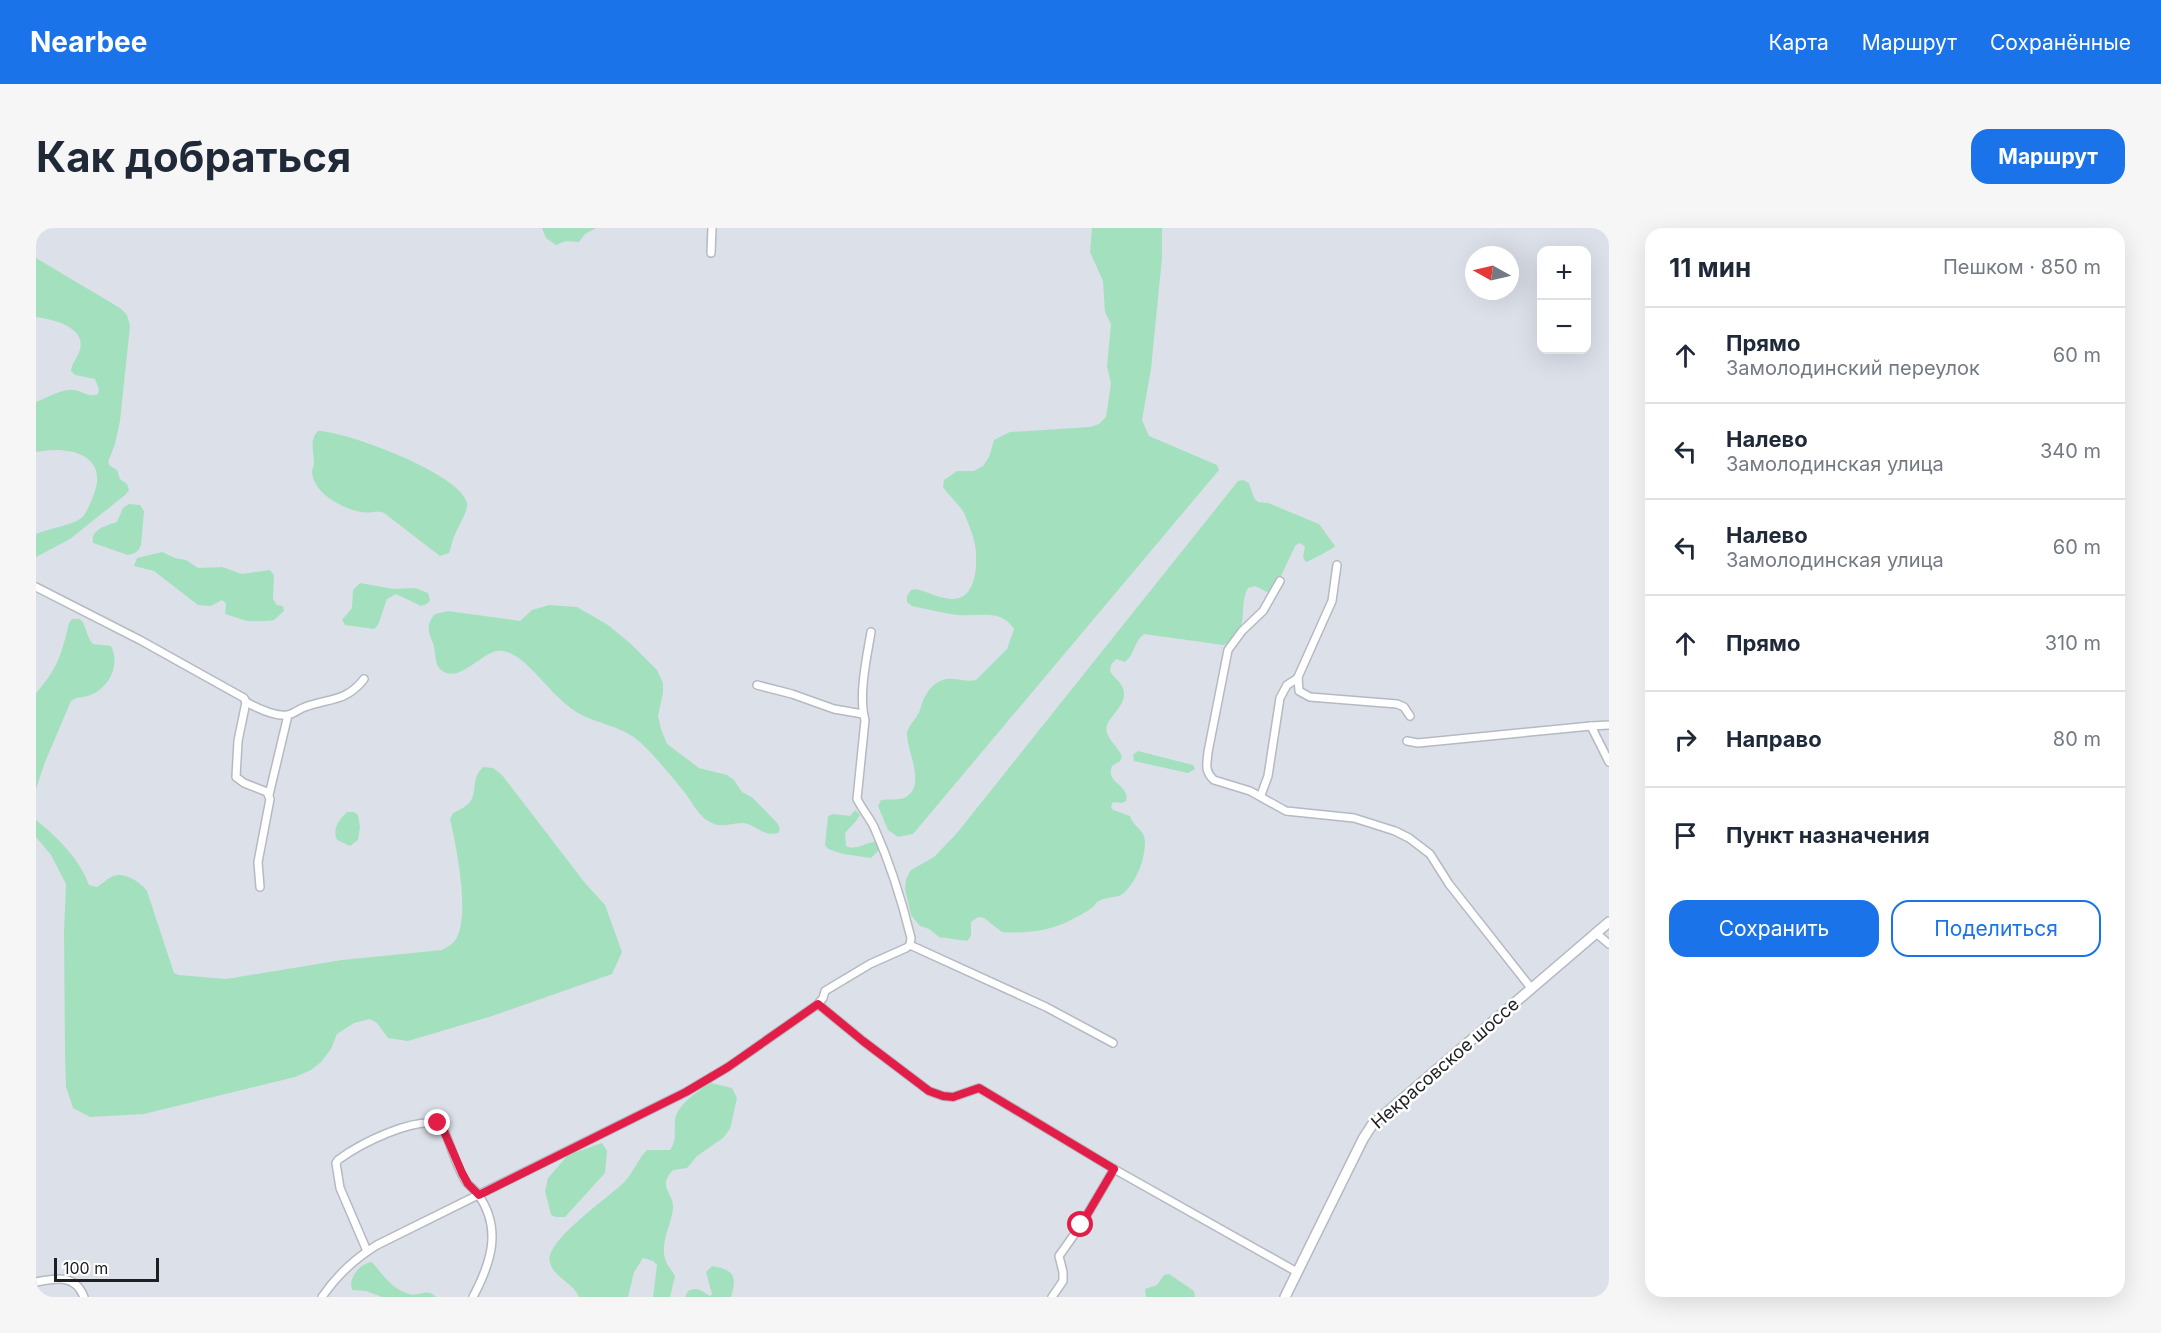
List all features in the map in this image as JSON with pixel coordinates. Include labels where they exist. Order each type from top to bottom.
[{"type":"street","points":[[711,253],[712,228]]},
{"type":"street","points":[[1337,565],[1330,606],[1298,678],[1299,691],[1305,696],[1397,704],[1404,708],[1410,716]]},
{"type":"street","points":[[1280,581],[1263,611],[1242,631],[1228,650],[1206,768],[1208,774],[1214,780],[1261,795],[1286,811],[1354,818],[1409,838],[1430,854],[1449,884],[1531,988]]},
{"type":"street","points":[[36,587],[229,688],[244,698],[246,702],[258,708],[288,715],[308,706],[343,698],[355,690],[364,679]]},
{"type":"street","points":[[871,632],[857,800],[874,827],[886,859],[904,912],[911,938],[910,945]]},
{"type":"street","points":[[1261,795],[1268,776],[1280,698],[1287,685],[1298,678]]},
{"type":"street","points":[[758,685],[792,693],[834,709],[863,714]]},
{"type":"street","points":[[246,702],[238,741],[236,777],[269,795]]},
{"type":"street","points":[[260,886],[258,862],[269,813],[269,795],[288,715]]},
{"type":"street","points":[[1407,741],[1418,743],[1609,725]]},
{"type":"street","points":[[1591,726],[1609,762]]},
{"type":"street","name":"Некрасовское шоссе","points":[[1285,1297],[1372,1125],[1609,922]]},
{"type":"street","points":[[1596,933],[1609,944]]},
{"type":"street","points":[[322,1297],[345,1268],[367,1251],[423,1221],[686,1092],[728,1067],[818,1004],[825,991],[839,981],[910,945]]},
{"type":"street","points":[[910,945],[1046,1007],[1113,1044]]},
{"type":"street","points":[[818,1004],[929,1091],[953,1097],[979,1088],[1114,1169],[1297,1272]]},
{"type":"street","points":[[367,1251],[340,1188],[336,1163],[341,1157],[378,1137],[424,1123],[441,1124],[465,1179],[479,1195],[489,1221],[493,1243],[490,1262],[473,1297]]},
{"type":"street","points":[[1052,1297],[1062,1281],[1063,1272],[1059,1256],[1081,1225],[1114,1169]]},
{"type":"street","points":[[36,1282],[55,1278],[70,1279],[78,1285],[84,1297]]},
{"type":"green space","points":[[542,228],[596,228],[585,234],[579,242],[566,241],[556,245],[546,238]]},
{"type":"green space","points":[[1092,228],[1162,228],[1162,258],[1151,369],[1142,420],[1149,436],[1217,465],[1219,470],[913,834],[898,837],[888,830],[878,806],[881,800],[904,798],[911,793],[915,777],[907,733],[925,697],[933,686],[944,679],[976,680],[1007,649],[1014,629],[1009,622],[996,616],[952,614],[912,606],[907,602],[907,596],[911,590],[916,589],[944,598],[960,598],[966,594],[973,583],[976,561],[974,538],[964,513],[943,487],[944,480],[957,471],[974,471],[983,466],[989,457],[994,440],[1010,432],[1090,427],[1099,424],[1106,417],[1111,383],[1107,367],[1111,324],[1105,312],[1103,281],[1090,252]]},
{"type":"green space","points":[[36,258],[120,308],[127,315],[130,326],[120,421],[108,462],[117,470],[120,479],[127,484],[129,490],[70,539],[36,557],[36,534],[71,523],[82,517],[86,513],[97,484],[96,472],[92,463],[84,456],[62,450],[36,452],[36,402],[65,390],[91,395],[98,394],[99,389],[95,379],[75,375],[71,371],[80,349],[78,335],[59,322],[36,317]]},
{"type":"green space","points":[[318,431],[352,438],[401,456],[425,467],[460,492],[467,507],[449,553],[440,556],[384,513],[354,510],[338,504],[323,493],[314,480],[312,472],[313,442]]},
{"type":"green space","points":[[1243,480],[1249,483],[1254,498],[1258,502],[1268,503],[1319,524],[1335,546],[1306,562],[1303,558],[1305,546],[1299,543],[1295,546],[1275,589],[1267,592],[1255,586],[1248,588],[1240,628],[1231,643],[1223,645],[1144,634],[1125,662],[1116,659],[1111,665],[1110,671],[1121,684],[1124,693],[1123,700],[1107,727],[1108,736],[1122,757],[1112,766],[1111,772],[1112,777],[1127,796],[1126,801],[1113,802],[1111,807],[1113,810],[1130,816],[1143,834],[1145,842],[1140,869],[1133,882],[1119,896],[1105,898],[1069,921],[1045,929],[1019,933],[1002,932],[984,918],[978,917],[971,922],[971,936],[967,941],[939,937],[929,929],[920,926],[911,915],[905,889],[906,879],[911,870],[934,857],[957,833],[1238,481]]},
{"type":"green space","points":[[129,504],[140,505],[144,511],[141,545],[138,551],[128,555],[93,543],[96,532],[117,522],[123,508]]},
{"type":"green space","points":[[162,552],[186,560],[198,568],[222,567],[242,574],[270,570],[274,575],[273,599],[277,605],[283,606],[284,611],[274,620],[247,621],[225,614],[226,603],[222,600],[211,606],[198,605],[154,571],[134,566],[137,558]]},
{"type":"green space","points":[[360,583],[393,589],[415,588],[428,593],[430,600],[421,606],[396,594],[387,599],[378,625],[374,629],[345,625],[342,620],[352,608],[353,590]]},
{"type":"green space","points":[[549,605],[577,607],[608,625],[631,644],[657,670],[663,683],[658,716],[667,744],[699,768],[727,775],[734,780],[742,792],[753,798],[778,824],[780,829],[778,833],[764,832],[744,823],[722,825],[708,821],[640,742],[626,732],[578,713],[558,697],[525,663],[510,653],[497,651],[491,653],[454,674],[447,673],[438,666],[429,628],[430,621],[435,614],[448,611],[520,621],[532,610]]},
{"type":"green space","points":[[72,619],[80,619],[93,644],[111,646],[115,660],[114,667],[109,680],[99,690],[71,701],[36,789],[36,693],[58,661]]},
{"type":"green space","points":[[1138,751],[1193,765],[1195,769],[1188,773],[1134,761],[1133,755]]},
{"type":"green space","points":[[483,767],[493,768],[502,775],[585,883],[605,905],[622,952],[612,974],[492,1016],[408,1041],[388,1038],[377,1023],[370,1019],[354,1023],[337,1034],[331,1049],[321,1062],[311,1070],[295,1077],[144,1114],[90,1117],[73,1108],[66,1087],[64,932],[66,884],[51,855],[36,837],[36,820],[67,849],[80,866],[89,885],[97,887],[111,877],[122,875],[136,881],[147,891],[174,973],[226,979],[342,960],[442,950],[453,943],[459,932],[462,901],[459,864],[450,819],[453,813],[470,802],[478,774]]},
{"type":"green space","points":[[855,810],[860,815],[845,833],[846,846],[857,847],[876,842],[879,850],[871,858],[843,854],[828,849],[825,845],[828,816],[833,814],[850,816]]},
{"type":"green space","points":[[347,812],[354,812],[358,815],[360,827],[358,840],[350,846],[337,840],[335,832],[337,824]]},
{"type":"green space","points":[[711,1083],[732,1088],[737,1098],[730,1129],[723,1138],[697,1156],[687,1168],[673,1170],[666,1181],[673,1203],[672,1216],[664,1243],[667,1264],[675,1276],[670,1297],[653,1297],[657,1265],[643,1258],[634,1272],[628,1297],[579,1297],[552,1268],[551,1254],[557,1243],[580,1219],[626,1180],[647,1150],[670,1150],[679,1109],[688,1099]]},
{"type":"green space","points":[[602,1143],[607,1151],[605,1173],[565,1217],[551,1215],[545,1191],[548,1178],[568,1155]]},
{"type":"green space","points":[[372,1262],[388,1281],[403,1292],[413,1295],[426,1292],[436,1297],[382,1297],[366,1291],[352,1290],[353,1276],[363,1265]]},
{"type":"green space","points":[[712,1266],[730,1272],[734,1279],[731,1297],[685,1297],[688,1291],[694,1289],[710,1296],[712,1294],[706,1272]]},
{"type":"green space","points":[[1169,1274],[1194,1291],[1195,1297],[1146,1297],[1145,1289],[1157,1285],[1164,1275]]},
{"type":"route","points":[[438,1123],[441,1124],[450,1141],[468,1184],[479,1195],[686,1092],[728,1067],[818,1004],[929,1091],[953,1097],[979,1088],[1114,1169],[1081,1225]]}]
